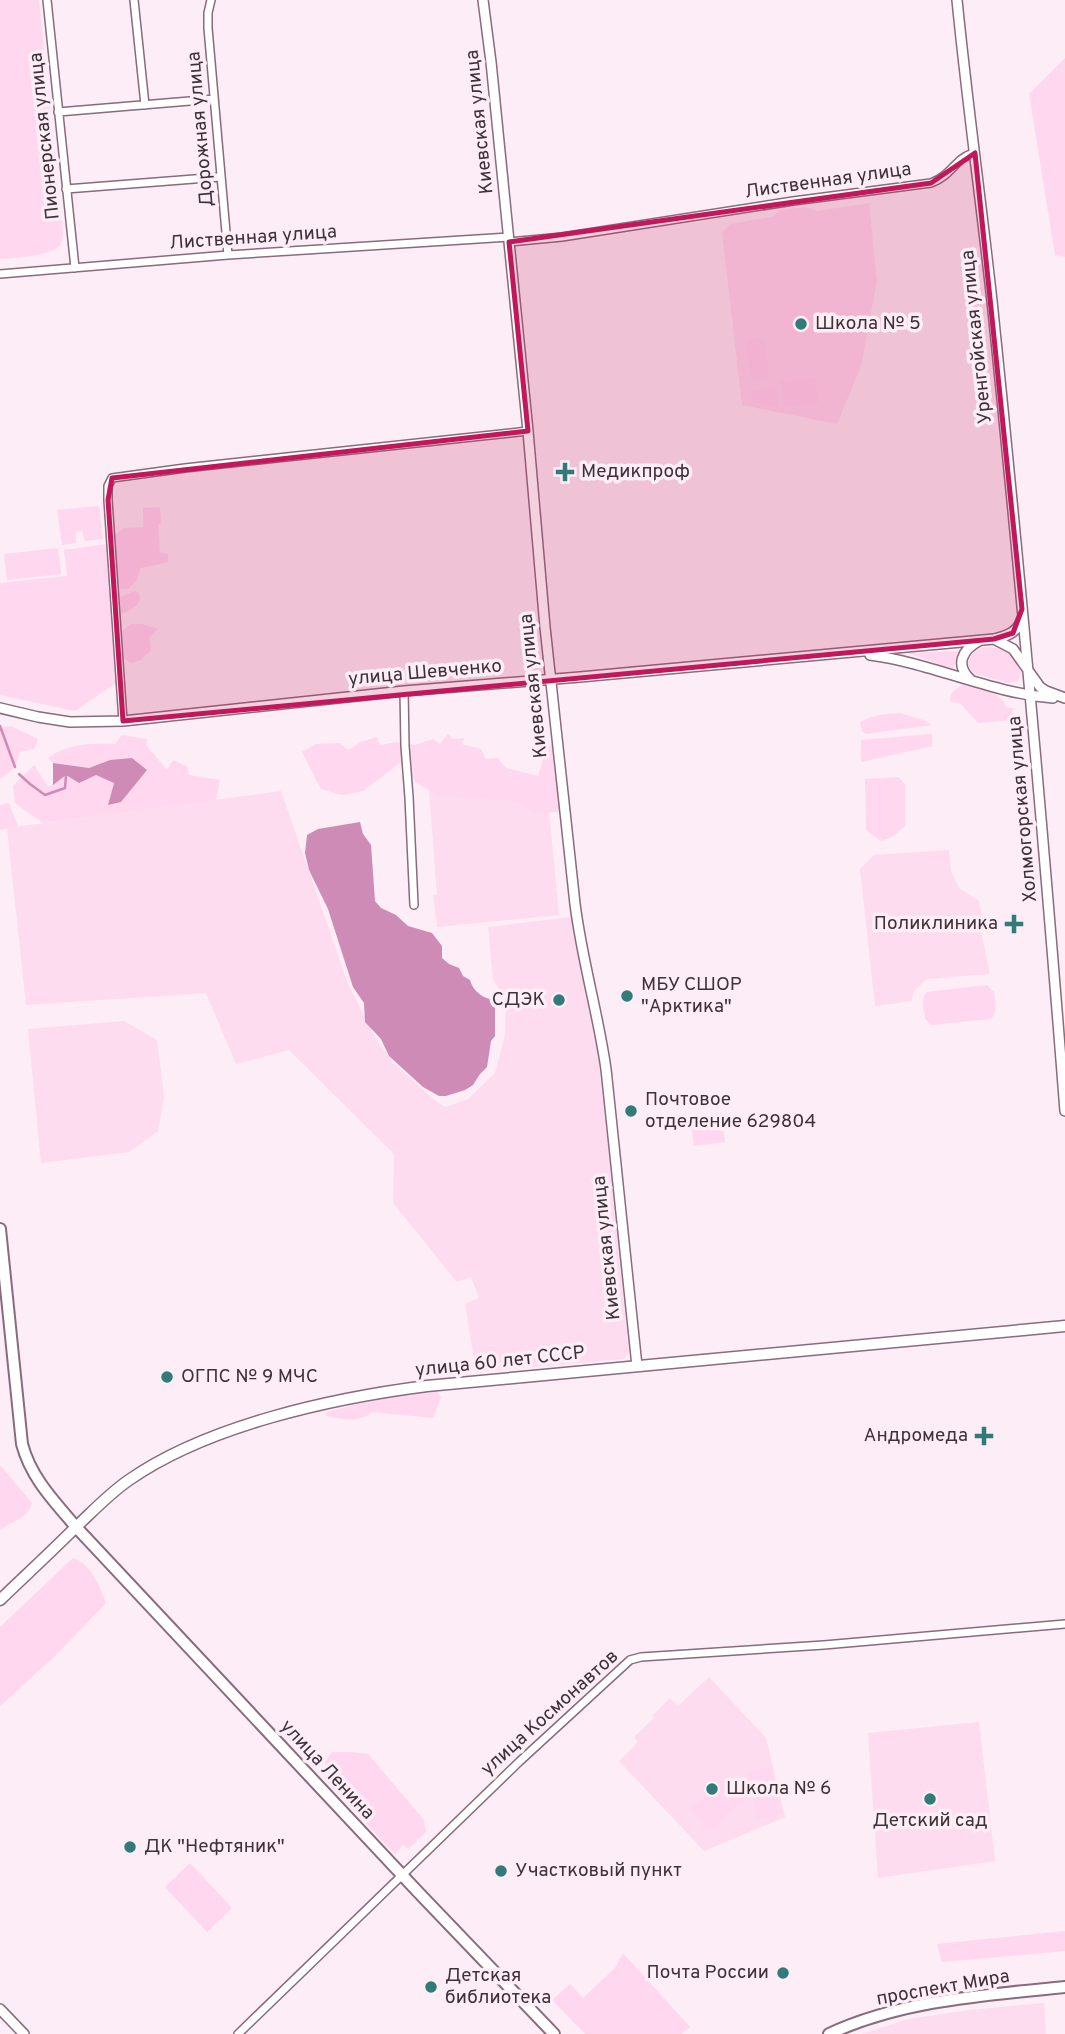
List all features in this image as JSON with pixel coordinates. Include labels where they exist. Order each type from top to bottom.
[{"type":"main road","name":"улица Ленина","points":[[0,1229],[21,1431],[25,1455],[36,1478],[76,1527],[554,2034]]},
{"type":"main road","name":"улица 60 лет СССР","points":[[0,1600],[130,1480],[213,1437],[293,1411],[410,1388],[1065,1326]]},
{"type":"main road","name":"проспект Мира","points":[[829,2034],[868,2019],[925,2004],[1065,1987]]},
{"type":"street","name":"Пионерская улица","points":[[47,0],[75,268]]},
{"type":"street","points":[[134,0],[145,105]]},
{"type":"street","name":"Дорожная улица","points":[[211,0],[208,28],[228,255]]},
{"type":"street","name":"Киевская улица","points":[[484,0],[578,928],[602,1038],[637,1366]]},
{"type":"street","name":"Уренгойская улица","points":[[957,0],[992,301],[1028,672]]},
{"type":"street","points":[[58,112],[214,99]]},
{"type":"street","name":"Лиственная улица","points":[[0,274],[228,255],[562,237],[793,201],[931,183],[946,175],[962,158],[975,153]]},
{"type":"street","points":[[66,189],[220,177]]},
{"type":"street","points":[[123,721],[108,500],[108,486],[112,478],[528,430]]},
{"type":"street","points":[[854,653],[1007,636],[1017,629],[1022,609]]},
{"type":"street","points":[[971,681],[963,671],[962,657],[973,644],[991,639],[1013,649],[1040,687],[1065,698]]},
{"type":"street","points":[[854,653],[902,660],[1031,696],[1065,698]]},
{"type":"street","name":"улица Шевченко","points":[[0,708],[70,722],[123,721],[404,691],[854,653]]},
{"type":"street","points":[[1001,689],[1020,687],[1026,682],[1028,672]]},
{"type":"street","name":"Холмогорская улица","points":[[1028,672],[1065,1111]]},
{"type":"street","points":[[404,691],[414,905]]},
{"type":"street","name":"улица Космонавтов","points":[[237,2034],[520,1761],[630,1660],[1065,1624]]},
{"type":"street","points":[[0,2009],[24,2034]]},
{"type":"highlighted area","points":[[975,153],[1022,609],[1013,633],[994,639],[123,721],[108,500],[112,478],[528,431],[509,242],[931,183]]},
{"type":"shaded area","points":[[0,0],[39,0],[63,234],[60,245],[50,252],[0,259]]},
{"type":"shaded area","points":[[1065,58],[1065,257],[1055,255],[1029,94]]},
{"type":"shaded area","name":"Школа № 5","points":[[869,203],[877,281],[861,366],[837,424],[742,405],[722,232],[731,224],[772,217],[781,210],[805,207],[817,211]]},
{"type":"shaded area","points":[[758,338],[765,344],[769,379],[752,381],[746,345],[752,339]]},
{"type":"shaded area","points":[[815,378],[818,403],[784,407],[781,382]]},
{"type":"shaded area","points":[[776,387],[778,406],[752,402],[751,390]]},
{"type":"shaded area","points":[[99,506],[103,539],[85,541],[82,531],[76,532],[76,543],[62,545],[57,510]]},
{"type":"shaded area","points":[[160,507],[160,552],[168,554],[168,562],[141,568],[136,581],[128,589],[119,589],[115,535],[124,528],[143,527],[143,508]]},
{"type":"shaded area","points":[[107,544],[116,683],[75,711],[0,695],[0,583],[67,576],[64,550]]},
{"type":"shaded area","points":[[58,548],[61,574],[7,580],[4,554]]},
{"type":"shaded area","points":[[135,591],[140,597],[138,604],[121,614],[120,597]]},
{"type":"shaded area","points":[[131,624],[158,629],[149,638],[151,650],[141,660],[132,663],[124,659],[122,631]]},
{"type":"shaded area","points":[[992,647],[1004,651],[1019,663],[1021,674],[1018,681],[1008,683],[973,673],[968,665],[969,657],[980,648]]},
{"type":"shaded area","points":[[959,651],[953,669],[908,653]]},
{"type":"shaded area","points":[[962,685],[988,691],[1000,697],[1006,707],[1017,709],[1012,710],[1013,720],[978,723],[961,704],[950,701],[952,693]]},
{"type":"shaded area","points":[[900,713],[931,725],[866,734],[862,731],[860,722],[879,715]]},
{"type":"shaded area","points":[[11,726],[38,739],[34,749],[20,752],[15,767],[0,779],[0,727]]},
{"type":"shaded area","points":[[448,734],[453,739],[465,738],[461,744],[481,749],[486,759],[497,758],[506,768],[538,776],[546,751],[552,743],[560,812],[534,813],[518,801],[439,796],[415,782],[405,759],[363,791],[342,795],[321,789],[302,752],[316,744],[339,743],[348,750],[377,737],[380,745],[397,742],[415,745],[433,739],[440,744]]},
{"type":"shaded area","points":[[932,734],[932,746],[861,762],[861,740]]},
{"type":"shaded area","points":[[122,735],[147,739],[146,745],[167,770],[173,760],[188,767],[189,775],[220,780],[216,800],[43,823],[15,803],[13,786],[34,765],[48,787],[66,775],[96,775],[114,782],[108,804],[121,802],[146,770],[110,760],[89,768],[53,763],[48,758],[72,747],[115,744]]},
{"type":"shaded area","points":[[132,758],[147,770],[121,802],[108,805],[114,783],[96,775],[79,783],[66,775],[53,785],[53,763],[89,768],[110,760]]},
{"type":"shaded area","points":[[898,777],[905,784],[905,826],[892,837],[881,841],[866,830],[865,779]]},
{"type":"shaded area","points":[[546,780],[559,915],[437,927],[433,895],[437,895],[429,790]]},
{"type":"shaded area","points":[[281,791],[348,984],[375,1037],[393,1063],[446,1107],[468,1099],[495,1073],[505,1035],[506,1002],[493,979],[488,927],[572,917],[599,1060],[629,1352],[624,1359],[476,1372],[465,1304],[479,1298],[471,1277],[457,1282],[393,1203],[394,1154],[289,1050],[236,1064],[206,993],[26,1005],[7,828]]},
{"type":"shaded area","points":[[9,803],[18,826],[0,830],[0,805]]},
{"type":"shaded area","points":[[360,822],[363,834],[371,845],[375,901],[408,926],[432,933],[442,946],[442,958],[459,968],[479,994],[495,1000],[495,1036],[491,1041],[487,1067],[473,1085],[465,1090],[439,1096],[423,1087],[389,1056],[381,1039],[365,1022],[364,1003],[353,987],[328,909],[309,870],[305,853],[307,835],[318,829]]},
{"type":"shaded area","points":[[949,850],[951,871],[959,888],[979,901],[984,929],[981,932],[990,974],[927,979],[913,992],[912,1001],[875,1006],[860,869],[874,855]]},
{"type":"shaded area","points":[[987,985],[994,992],[995,999],[991,1019],[932,1025],[925,1019],[923,1001],[927,992]]},
{"type":"shaded area","points":[[124,1021],[157,1040],[164,1096],[158,1131],[129,1152],[41,1163],[28,1029]]},
{"type":"shaded area","points":[[722,1119],[725,1142],[694,1146],[691,1123]]},
{"type":"shaded area","points":[[437,1391],[441,1397],[433,1418],[373,1412],[356,1419],[326,1416],[327,1412],[365,1402]]},
{"type":"shaded area","points":[[0,1465],[32,1503],[27,1513],[0,1530]]},
{"type":"shaded area","points":[[73,1558],[90,1570],[106,1603],[55,1656],[0,1706],[0,1627]]},
{"type":"shaded area","name":"Школа № 6","points":[[709,1677],[766,1738],[785,1817],[704,1851],[619,1761],[638,1742],[634,1737],[670,1698],[678,1706]]},
{"type":"shaded area","name":"Детский сад","points":[[979,1722],[995,1861],[878,1878],[868,1733]]},
{"type":"shaded area","points":[[332,1752],[368,1754],[424,1820],[426,1832],[408,1849],[403,1845],[395,1854],[325,1780],[325,1762]]},
{"type":"shaded area","points":[[770,1766],[781,1813],[758,1819],[746,1772]]},
{"type":"shaded area","points":[[728,1775],[747,1795],[709,1830],[690,1810]]},
{"type":"shaded area","points":[[190,1863],[232,1908],[207,1932],[165,1887]]},
{"type":"shaded area","points":[[1065,1931],[1065,1951],[942,1962],[937,1944]]},
{"type":"shaded area","points":[[623,1953],[690,2027],[681,2034],[585,2034],[552,2000],[570,1984],[583,1998],[615,1968]]},
{"type":"shaded area","points":[[1044,2003],[1046,2034],[862,2034],[908,2019]]},
{"type":"waterway","points":[[0,726],[15,767]]},
{"type":"waterway","points":[[19,774],[45,795],[65,788],[66,775]]},
{"type":"place","name":"Школа № 5","points":[[801,324]]},
{"type":"place","name":"Медикпроф","points":[[565,472]]},
{"type":"place","name":"Поликлиника","points":[[1014,924]]},
{"type":"place","name":"МБУ СШОР \"Арктика\"","points":[[627,996]]},
{"type":"place","name":"СДЭК","points":[[559,1000]]},
{"type":"place","name":"Почтовое отделение 629804","points":[[631,1111]]},
{"type":"place","name":"ОГПС № 9 МЧС","points":[[167,1377]]},
{"type":"place","name":"Андромеда","points":[[984,1436]]},
{"type":"place","name":"Школа № 6","points":[[712,1789]]},
{"type":"place","name":"Детский сад","points":[[930,1799]]},
{"type":"place","name":"ДК \"Нефтяник\"","points":[[130,1847]]},
{"type":"place","name":"Участковый пункт","points":[[501,1871]]},
{"type":"place","name":"Почта России","points":[[783,1973]]},
{"type":"place","name":"Детская библиотека","points":[[431,1987]]}]
